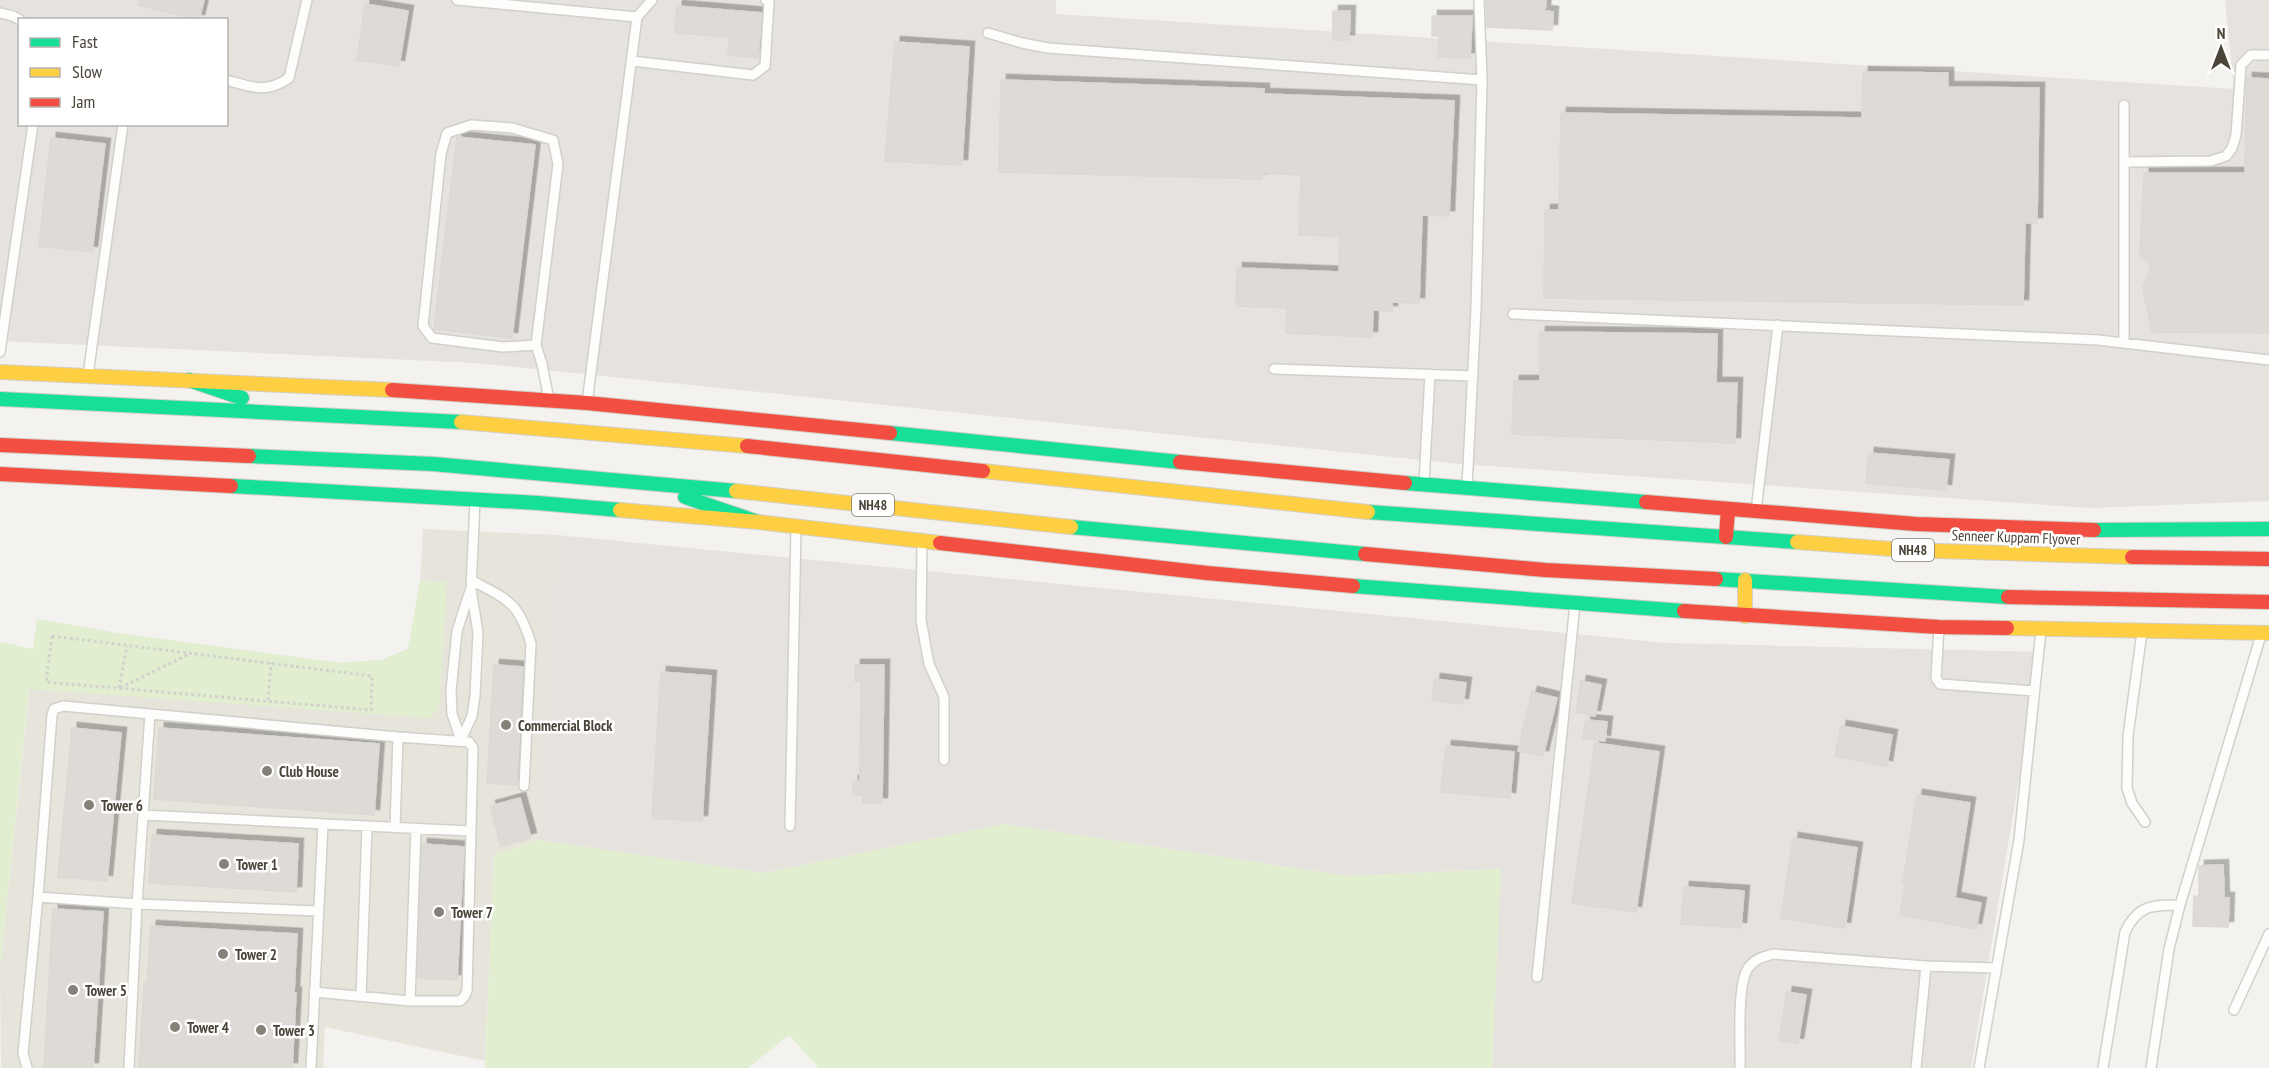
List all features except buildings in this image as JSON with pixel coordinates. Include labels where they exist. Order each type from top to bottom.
[{"type":"main road","points":[[0,372],[460,393],[587,403],[1178,462],[1916,524],[2055,530],[2269,529]]},
{"type":"main road","points":[[189,380],[235,396],[354,416]]},
{"type":"main road","name":"NH48","points":[[0,399],[424,419],[663,438],[1322,508],[1726,537]]},
{"type":"main road","name":"NH48","points":[[0,445],[433,464],[608,478],[1297,549],[1545,570],[2051,599],[2269,602]]},
{"type":"main road","points":[[0,474],[475,499],[758,522],[1207,573],[1745,616],[1939,627],[2265,633]]},
{"type":"main road","points":[[608,478],[674,494],[758,522]]},
{"type":"main road","points":[[1726,537],[1728,509]]},
{"type":"main road","name":"Senneer Kuppam Flyover","points":[[1726,537],[1968,553],[2216,560],[2269,559]]},
{"type":"main road","points":[[1745,580],[1745,616]]},
{"type":"lane","points":[[228,80],[265,89],[278,86],[290,78],[306,0]]},
{"type":"lane","points":[[457,0],[637,16]]},
{"type":"lane","points":[[587,403],[637,16],[652,0]]},
{"type":"lane","points":[[632,61],[753,75],[765,66],[769,2],[766,0]]},
{"type":"lane","points":[[1467,488],[1473,376],[1482,80],[1479,0]]},
{"type":"lane","points":[[0,13],[18,19]]},
{"type":"lane","points":[[988,33],[1048,48],[1482,80]]},
{"type":"lane","points":[[2124,162],[2211,161],[2226,156],[2232,148],[2236,135],[2241,65],[2251,55],[2269,55]]},
{"type":"lane","points":[[2124,105],[2124,343]]},
{"type":"lane","points":[[536,345],[503,346],[432,338],[423,326],[441,154],[447,133],[471,125],[512,128],[553,140],[558,164],[536,345],[549,400]]},
{"type":"lane","points":[[0,352],[33,126]]},
{"type":"lane","points":[[88,376],[123,126]]},
{"type":"lane","points":[[1514,314],[2124,343],[2269,360]]},
{"type":"lane","points":[[1756,510],[1778,325]]},
{"type":"lane","points":[[1274,369],[1473,376]]},
{"type":"lane","points":[[1424,484],[1430,374]]},
{"type":"lane","points":[[461,740],[472,716],[475,696],[478,632],[471,585],[475,499]]},
{"type":"lane","points":[[790,826],[796,526]]},
{"type":"lane","points":[[922,541],[921,620],[929,664],[944,697],[944,760]]},
{"type":"lane","points":[[461,740],[452,714],[451,691],[457,631],[471,585]]},
{"type":"lane","points":[[471,585],[512,603],[526,625],[531,644],[524,786]]},
{"type":"lane","points":[[1537,977],[1575,603]]},
{"type":"lane","points":[[1939,627],[1936,678],[1940,684],[2034,691]]},
{"type":"lane","points":[[1979,1068],[2019,840],[2041,630]]},
{"type":"lane","points":[[2142,632],[2128,736],[2127,788],[2132,802],[2145,822]]},
{"type":"lane","points":[[2151,1068],[2169,949],[2180,905],[2265,633]]},
{"type":"lane","points":[[27,1068],[23,1053],[52,715],[54,709],[63,706],[470,742],[473,748],[465,997],[460,1001],[410,1001],[314,992]]},
{"type":"lane","points":[[129,1068],[150,714]]},
{"type":"lane","points":[[395,828],[398,737]]},
{"type":"lane","points":[[143,815],[470,831]]},
{"type":"lane","points":[[311,1068],[323,825]]},
{"type":"lane","points":[[361,996],[367,827]]},
{"type":"lane","points":[[410,1001],[416,829]]},
{"type":"lane","points":[[38,897],[137,904],[318,911]]},
{"type":"lane","points":[[2103,1068],[2125,932],[2132,917],[2155,905],[2180,905]]},
{"type":"lane","points":[[2234,1010],[2269,934]]},
{"type":"lane","points":[[1740,1068],[1742,982],[1748,968],[1758,958],[1773,954],[1926,966],[1996,968]]},
{"type":"lane","points":[[1916,1068],[1926,966]]},
{"type":"path","points":[[52,636],[127,645],[372,676],[371,710],[46,682],[52,636]]},
{"type":"path","points":[[119,688],[127,645]]},
{"type":"path","points":[[119,688],[191,653]]},
{"type":"path","points":[[268,701],[271,663]]},
{"type":"shaded area","points":[[0,0],[1056,0],[1056,14],[2234,89],[2225,0],[2269,0],[2269,501],[2090,508],[1460,464],[476,363],[0,341]]},
{"type":"shaded area","points":[[423,529],[557,535],[538,840],[494,855],[485,1061],[325,1027],[323,1068],[1,1068],[0,968],[37,619],[116,633],[340,663],[381,660],[408,649],[420,581]]},
{"type":"shaded area","points":[[557,535],[1667,643],[2040,652],[1971,1068],[1492,1068],[1500,869],[1347,876],[1005,824],[764,873],[538,840]]},
{"type":"green space","points":[[420,581],[447,582],[439,709],[430,718],[29,689],[0,968],[0,642],[33,649],[37,619],[116,633],[340,663],[381,660],[408,649]]},
{"type":"green space","points":[[1005,824],[1347,876],[1501,869],[1492,1068],[819,1068],[789,1035],[748,1068],[485,1068],[494,855],[538,840],[764,873]]},
{"type":"traffic: fast","points":[[189,380],[242,398]]},
{"type":"traffic: fast","points":[[0,399],[461,422]]},
{"type":"traffic: fast","points":[[890,433],[1180,462]]},
{"type":"traffic: fast","points":[[249,456],[433,464],[736,491]]},
{"type":"traffic: fast","points":[[1405,483],[1646,502]]},
{"type":"traffic: fast","points":[[231,486],[538,503],[620,510]]},
{"type":"traffic: fast","points":[[685,497],[758,522]]},
{"type":"traffic: fast","points":[[1368,512],[1797,542]]},
{"type":"traffic: fast","points":[[1071,527],[1365,554]]},
{"type":"traffic: fast","points":[[2094,530],[2269,529]]},
{"type":"traffic: fast","points":[[1716,579],[2008,597]]},
{"type":"traffic: fast","points":[[1353,586],[1684,611]]},
{"type":"traffic: slow","points":[[0,372],[392,390]]},
{"type":"traffic: slow","points":[[461,422],[747,446]]},
{"type":"traffic: slow","points":[[983,471],[1368,512]]},
{"type":"traffic: slow","points":[[736,491],[1071,527]]},
{"type":"traffic: slow","points":[[620,510],[758,522],[940,543]]},
{"type":"traffic: slow","points":[[1797,542],[1906,550],[2132,557]]},
{"type":"traffic: slow","points":[[1745,580],[1745,616]]},
{"type":"traffic: slow","points":[[2007,628],[2269,633]]},
{"type":"traffic: jam","points":[[392,390],[587,403],[890,433]]},
{"type":"traffic: jam","points":[[0,445],[249,456]]},
{"type":"traffic: jam","points":[[747,446],[983,471]]},
{"type":"traffic: jam","points":[[1180,462],[1405,483]]},
{"type":"traffic: jam","points":[[0,474],[231,486]]},
{"type":"traffic: jam","points":[[1646,502],[1916,524],[2094,530]]},
{"type":"traffic: jam","points":[[1726,537],[1728,509]]},
{"type":"traffic: jam","points":[[940,543],[1207,573],[1353,586]]},
{"type":"traffic: jam","points":[[1365,554],[1545,570],[1716,579]]},
{"type":"traffic: jam","points":[[2132,557],[2269,559]]},
{"type":"traffic: jam","points":[[2008,597],[2269,602]]},
{"type":"traffic: jam","points":[[1684,611],[1939,627],[2007,628]]},
{"type":"place","name":"Commercial Block","points":[[506,725]]},
{"type":"place","name":"Club House","points":[[267,771]]},
{"type":"place","name":"Tower 6","points":[[89,805]]},
{"type":"place","name":"Tower 1","points":[[224,864]]},
{"type":"place","name":"Tower 7","points":[[439,912]]},
{"type":"place","name":"Tower 2","points":[[223,954]]},
{"type":"place","name":"Tower 5","points":[[73,990]]},
{"type":"place","name":"Tower 4","points":[[175,1027]]},
{"type":"place","name":"Tower 3","points":[[261,1030]]}]
